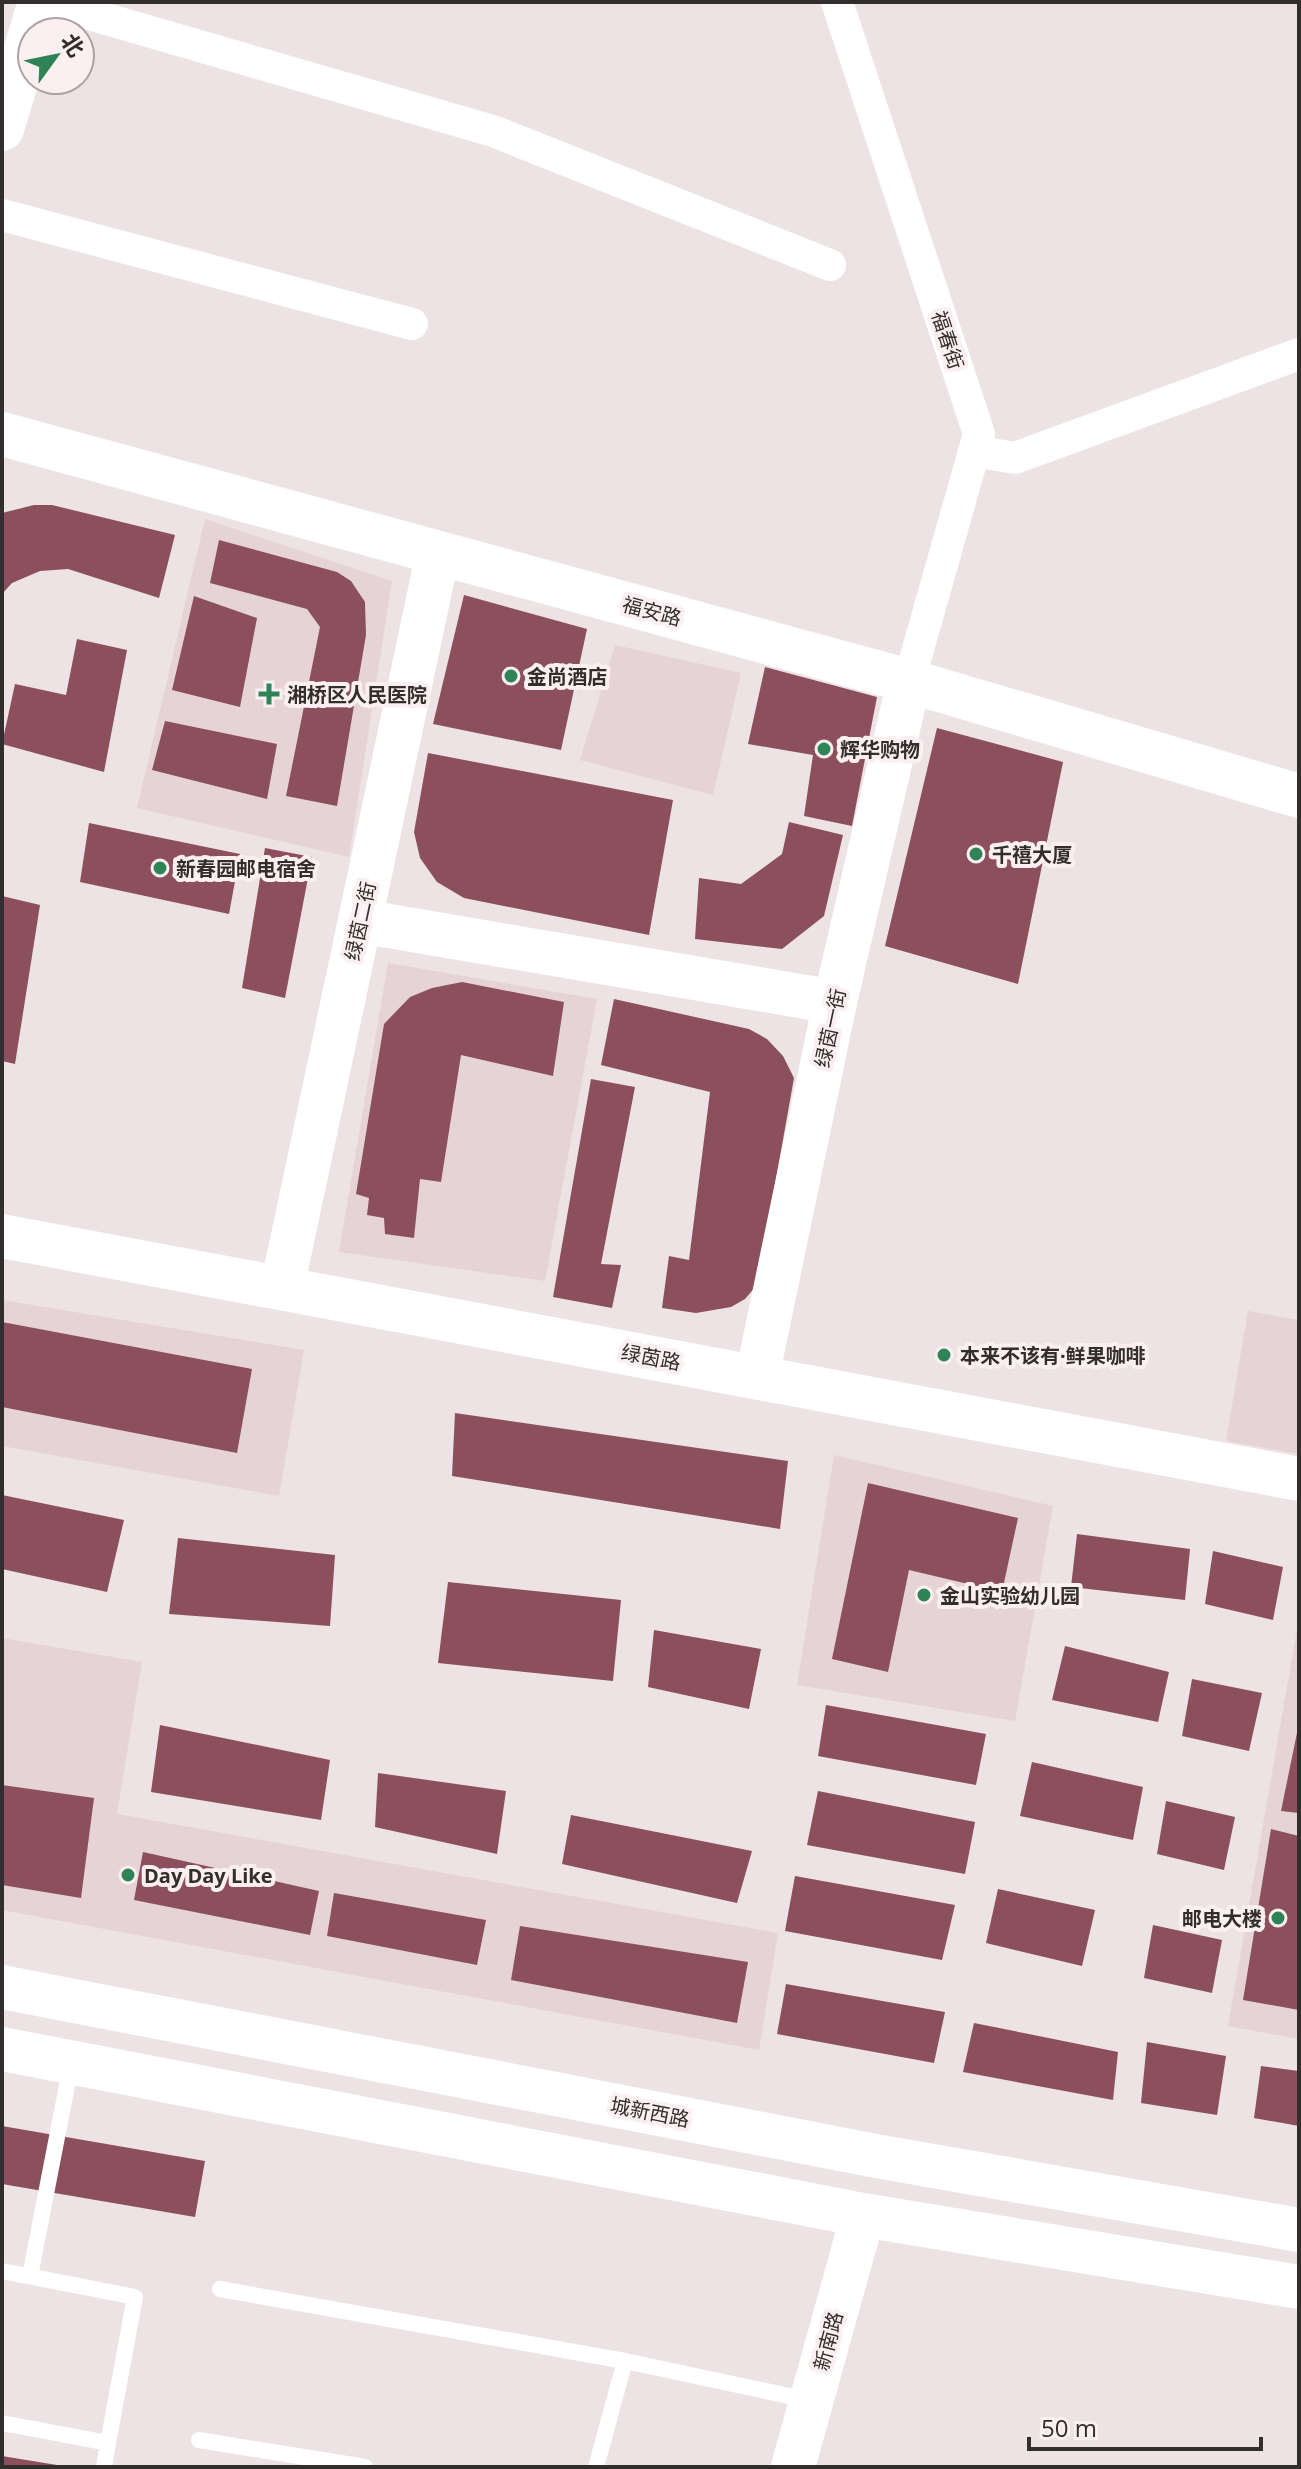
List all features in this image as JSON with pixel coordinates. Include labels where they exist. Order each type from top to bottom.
[{"type":"street","points":[[2,129],[40,2]]},
{"type":"street","points":[[47,2],[493,131],[830,265]]},
{"type":"street","name":"福春街","points":[[837,2],[979,434],[909,681]]},
{"type":"street","points":[[2,215],[412,324]]},
{"type":"street","points":[[974,451],[1015,458],[1299,354]]},
{"type":"street","name":"福安路","points":[[2,434],[909,681],[1299,796]]},
{"type":"street","name":"绿茵二街","points":[[282,1288],[438,553]]},
{"type":"street","name":"绿茵一街","points":[[757,1377],[835,1002],[909,681]]},
{"type":"street","points":[[360,921],[835,1002]]},
{"type":"street","name":"绿茵路","points":[[2,1236],[1299,1479]]},
{"type":"street","name":"城新西路","points":[[2,1987],[876,2156],[1299,2230]]},
{"type":"street","points":[[2,2049],[863,2215],[1299,2287]]},
{"type":"street","name":"新南路","points":[[793,2467],[863,2215]]},
{"type":"lane","points":[[30,2276],[71,2062]]},
{"type":"lane","points":[[2,2271],[135,2297],[104,2467]]},
{"type":"lane","points":[[220,2289],[625,2361],[812,2400]]},
{"type":"lane","points":[[596,2467],[625,2361]]},
{"type":"lane","points":[[2,2423],[108,2443]]},
{"type":"lane","points":[[199,2440],[365,2467]]},
{"type":"shaded area","name":"湘桥区人民医院","points":[[205,519],[392,581],[349,857],[137,808]]},
{"type":"shaded area","points":[[615,645],[741,673],[713,795],[580,760]]},
{"type":"shaded area","points":[[388,963],[597,999],[545,1281],[339,1252]]},
{"type":"shaded area","points":[[2,1300],[304,1350],[279,1496],[2,1446]]},
{"type":"shaded area","points":[[1248,1311],[1299,1320],[1299,1454],[1226,1441]]},
{"type":"shaded area","name":"金山实验幼儿园","points":[[834,1455],[1053,1506],[1015,1721],[797,1685]]},
{"type":"shaded area","points":[[1299,1618],[1299,2039],[1228,2026]]},
{"type":"shaded area","points":[[2,1638],[142,1662],[117,1814],[778,1933],[759,2050],[2,1910]]},
{"type":"building","points":[[34,505],[52,505],[175,535],[159,598],[68,569],[40,571],[12,583],[2,594],[2,513]]},
{"type":"building","points":[[219,540],[337,572],[351,581],[365,602],[366,635],[337,806],[286,796],[320,627],[307,609],[210,583]]},
{"type":"building","name":"金尚酒店","points":[[464,595],[587,629],[561,750],[433,724]]},
{"type":"building","points":[[194,596],[257,618],[240,707],[172,690]]},
{"type":"building","points":[[77,639],[127,650],[104,772],[2,744],[15,684],[66,695]]},
{"type":"building","name":"辉华购物","points":[[765,667],[877,697],[852,826],[804,816],[813,755],[748,744]]},
{"type":"building","points":[[165,721],[277,744],[267,799],[152,770]]},
{"type":"building","name":"千禧大厦","points":[[937,728],[1063,762],[1018,984],[885,946]]},
{"type":"building","points":[[428,753],[673,800],[649,935],[464,898],[437,882],[420,858],[414,832]]},
{"type":"building","points":[[789,822],[843,835],[824,916],[782,949],[695,939],[699,878],[741,884],[782,854]]},
{"type":"building","name":"新春园邮电宿舍","points":[[89,823],[240,854],[229,914],[80,882]]},
{"type":"building","points":[[265,848],[312,857],[285,998],[242,988]]},
{"type":"building","points":[[2,896],[40,905],[15,1064],[2,1061]]},
{"type":"building","points":[[462,982],[564,1002],[553,1076],[461,1055],[441,1182],[420,1179],[414,1238],[385,1234],[384,1218],[367,1215],[369,1198],[356,1194],[384,1024],[410,997],[432,988]]},
{"type":"building","points":[[614,999],[749,1029],[767,1039],[783,1056],[794,1078],[757,1285],[745,1299],[731,1307],[696,1313],[662,1308],[669,1256],[689,1260],[710,1092],[601,1065]]},
{"type":"building","points":[[591,1079],[635,1087],[601,1264],[621,1265],[612,1308],[553,1297]]},
{"type":"building","points":[[2,1322],[252,1369],[237,1453],[2,1407]]},
{"type":"building","points":[[455,1413],[788,1461],[780,1529],[452,1476]]},
{"type":"building","points":[[868,1483],[1018,1518],[1002,1592],[909,1570],[888,1672],[832,1659]]},
{"type":"building","points":[[2,1495],[124,1520],[107,1592],[2,1569]]},
{"type":"building","points":[[1077,1534],[1190,1549],[1185,1600],[1071,1587]]},
{"type":"building","points":[[178,1538],[335,1555],[330,1626],[169,1614]]},
{"type":"building","points":[[1213,1551],[1283,1567],[1273,1620],[1205,1604]]},
{"type":"building","points":[[448,1582],[621,1600],[613,1681],[438,1663]]},
{"type":"building","points":[[654,1630],[761,1649],[749,1709],[648,1687]]},
{"type":"building","points":[[1065,1646],[1169,1672],[1158,1722],[1052,1700]]},
{"type":"building","points":[[1192,1679],[1262,1693],[1249,1751],[1182,1736]]},
{"type":"building","points":[[826,1705],[986,1734],[976,1785],[818,1756]]},
{"type":"building","points":[[160,1725],[330,1760],[321,1820],[151,1792]]},
{"type":"building","points":[[1299,1728],[1299,1813],[1281,1811]]},
{"type":"building","points":[[1032,1762],[1143,1787],[1133,1840],[1020,1816]]},
{"type":"building","points":[[378,1773],[506,1791],[497,1854],[375,1827]]},
{"type":"building","points":[[2,1785],[94,1798],[81,1898],[2,1885]]},
{"type":"building","points":[[818,1791],[975,1822],[965,1874],[807,1845]]},
{"type":"building","points":[[1166,1801],[1235,1817],[1224,1870],[1157,1854]]},
{"type":"building","points":[[571,1815],[752,1851],[737,1903],[562,1864]]},
{"type":"building","name":"邮电大楼","points":[[1271,1829],[1299,1836],[1299,2010],[1243,2000]]},
{"type":"building","points":[[143,1852],[319,1891],[310,1935],[134,1900]]},
{"type":"building","points":[[795,1876],[955,1905],[942,1960],[785,1931]]},
{"type":"building","points":[[998,1889],[1095,1910],[1082,1966],[986,1943]]},
{"type":"building","points":[[334,1893],[486,1920],[477,1965],[327,1936]]},
{"type":"building","points":[[1153,1925],[1222,1940],[1212,1993],[1144,1978]]},
{"type":"building","points":[[520,1926],[748,1962],[737,2023],[511,1980]]},
{"type":"building","points":[[786,1984],[945,2012],[934,2063],[777,2034]]},
{"type":"building","points":[[974,2023],[1118,2052],[1113,2100],[963,2072]]},
{"type":"building","points":[[1147,2042],[1226,2056],[1217,2115],[1141,2103]]},
{"type":"building","points":[[1261,2066],[1299,2071],[1299,2126],[1254,2118]]},
{"type":"building","points":[[2,2126],[205,2161],[195,2217],[2,2184]]},
{"type":"building","points":[[2,2456],[57,2465],[57,2467],[2,2467]]},
{"type":"place","name":"金尚酒店","points":[[511,676]]},
{"type":"place","name":"湘桥区人民医院","points":[[269,694]]},
{"type":"place","name":"辉华购物","points":[[824,749]]},
{"type":"place","name":"千禧大厦","points":[[976,854]]},
{"type":"place","name":"新春园邮电宿舍","points":[[160,868]]},
{"type":"place","name":"本来不该有·鲜果咖啡","points":[[944,1355]]},
{"type":"place","name":"金山实验幼儿园","points":[[924,1595]]},
{"type":"place","name":"Day Day Like","points":[[128,1875]]},
{"type":"place","name":"邮电大楼","points":[[1278,1918]]}]
